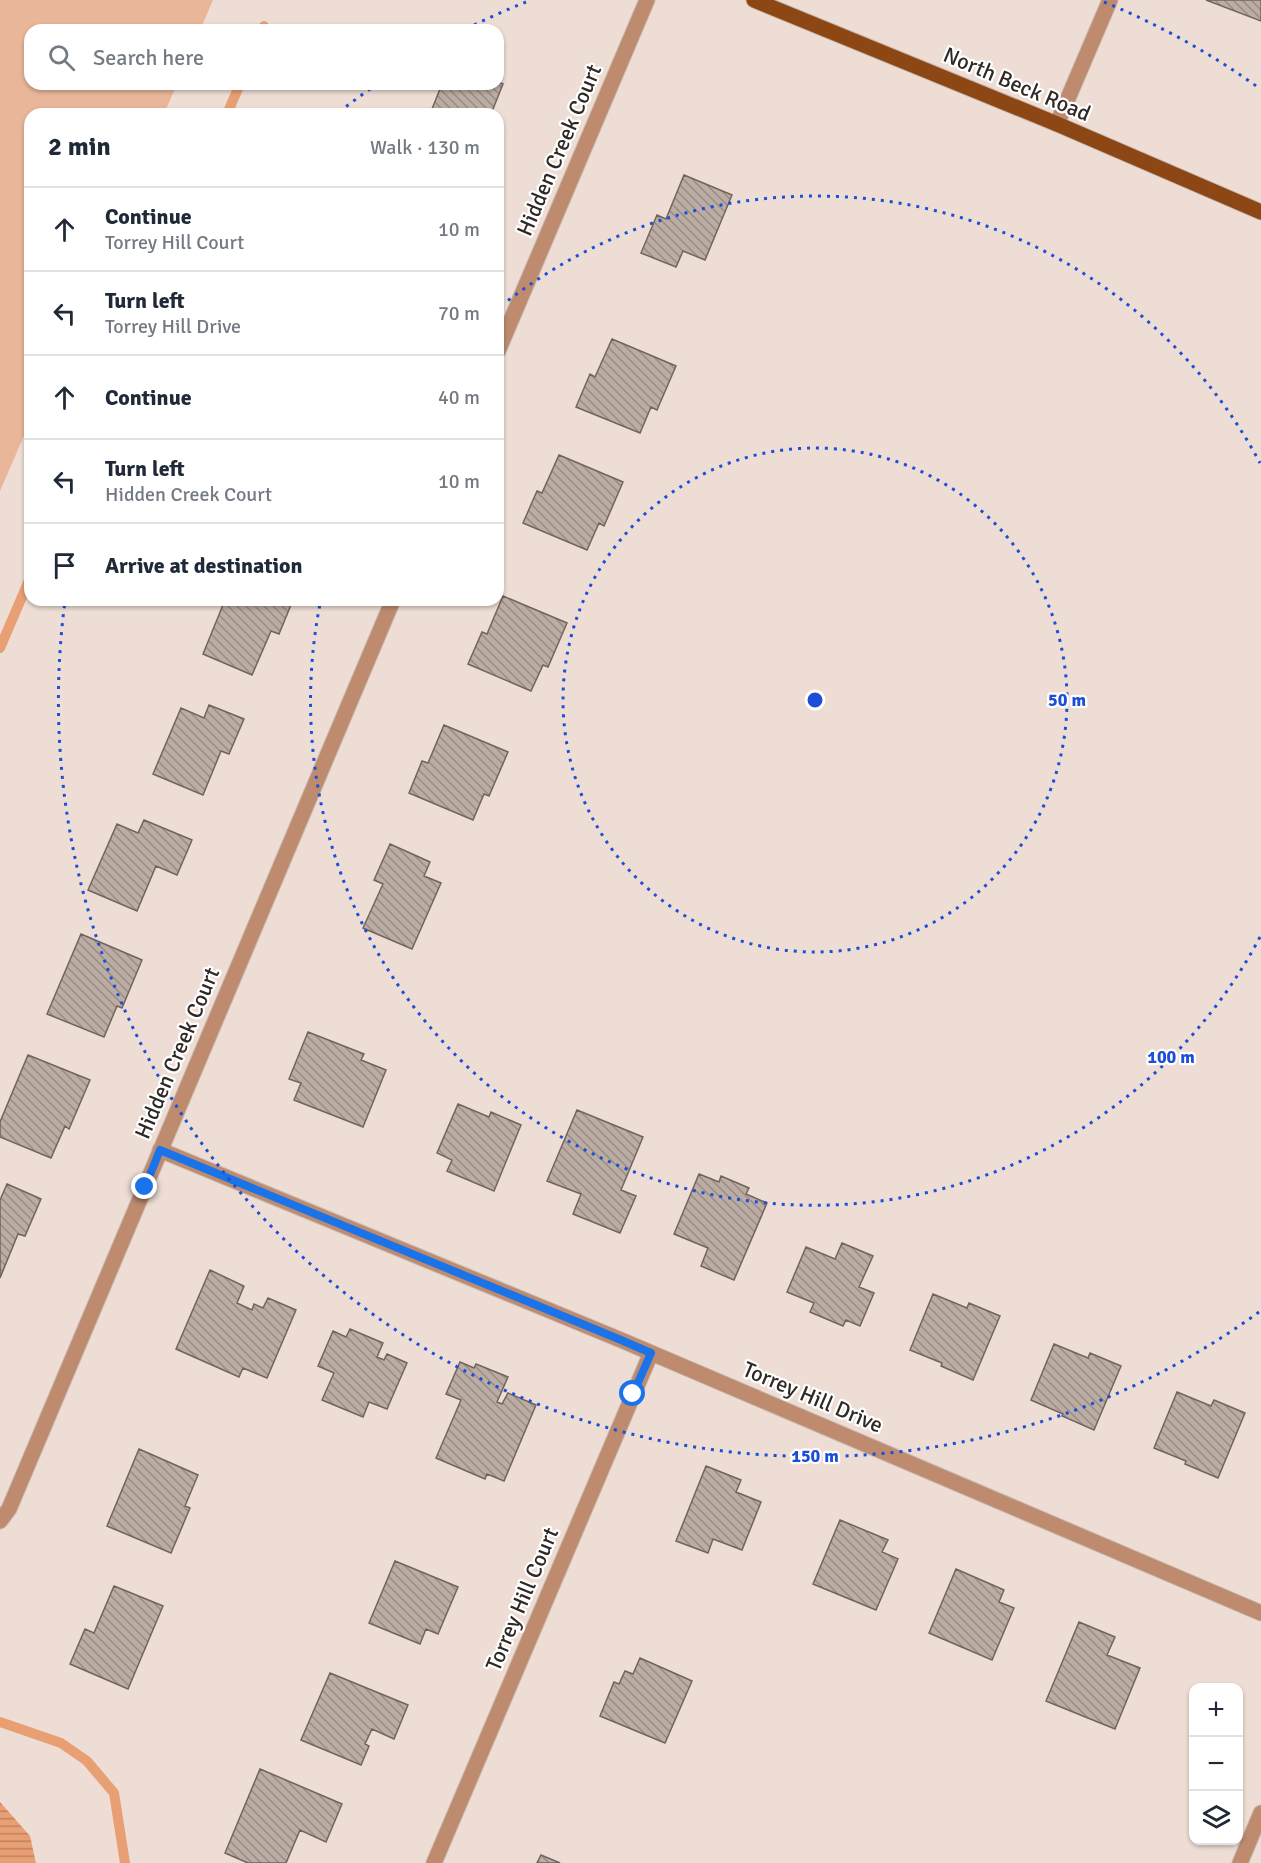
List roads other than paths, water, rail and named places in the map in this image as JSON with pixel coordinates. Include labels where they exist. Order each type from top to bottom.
[{"type":"main road","name":"North Beck Road","points":[[754,0],[1057,124],[1261,212]]},
{"type":"street","name":"Hidden Creek Court","points":[[504,337],[646,0]]},
{"type":"street","points":[[1057,124],[1110,0]]},
{"type":"street","name":"Hidden Creek Court","points":[[0,1521],[9,1509],[390,606]]},
{"type":"street","name":"Torrey Hill Drive","points":[[160,1150],[651,1353],[1261,1613]]},
{"type":"street","name":"Torrey Hill Court","points":[[435,1863],[651,1353]]},
{"type":"street","points":[[1240,1863],[1261,1813]]},
{"type":"waterway","points":[[230,108],[237,90]]},
{"type":"waterway","points":[[0,648],[24,592]]},
{"type":"waterway","points":[[0,1722],[61,1743],[87,1761],[114,1793],[125,1863]]}]
